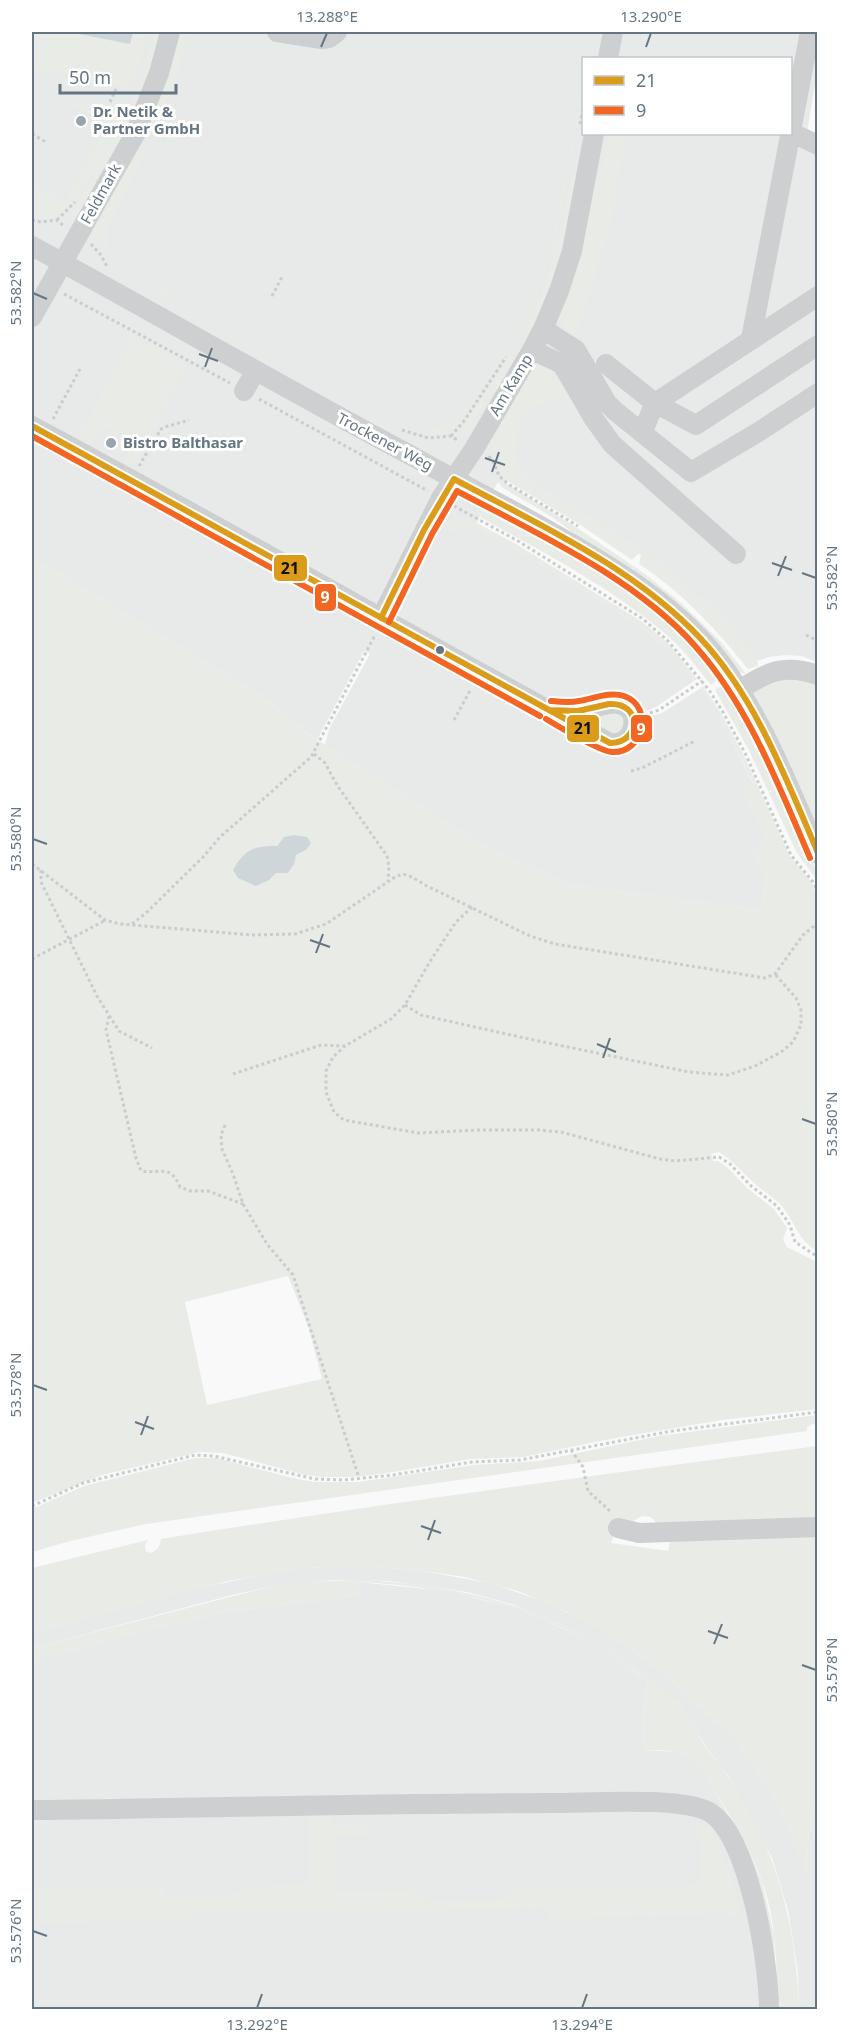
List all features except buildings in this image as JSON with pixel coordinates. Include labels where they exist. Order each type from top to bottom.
[{"type":"street","name":"Feldmark","points":[[32,317],[135,134],[159,73],[170,32]]},
{"type":"street","points":[[277,32],[322,39],[329,38],[337,32]]},
{"type":"street","points":[[608,57],[613,32]]},
{"type":"street","points":[[810,32],[792,133],[818,145]]},
{"type":"street","name":"Am Kamp","points":[[381,618],[441,498],[532,351],[559,291],[572,251],[586,135]]},
{"type":"street","points":[[752,339],[792,135]]},
{"type":"street","name":"Trockener Weg","points":[[35,238],[63,263],[255,372],[542,527],[644,589],[676,614],[701,639],[738,690],[767,742],[818,854]]},
{"type":"street","points":[[642,433],[655,403],[818,296]]},
{"type":"street","points":[[543,328],[576,350],[607,403],[691,472],[818,393]]},
{"type":"street","points":[[606,364],[655,403],[696,425],[818,345]]},
{"type":"street","points":[[532,351],[562,364],[594,419],[612,444],[736,554]]},
{"type":"street","points":[[244,391],[255,372]]},
{"type":"street","points":[[39,430],[548,710],[615,744],[624,741],[630,734],[634,718],[630,709],[616,703],[568,712],[548,710]]},
{"type":"street","points":[[738,690],[774,670],[797,669],[818,675]]},
{"type":"street","points":[[614,1520],[639,1533],[818,1527]]},
{"type":"street","points":[[32,1810],[505,1803],[677,1803],[701,1808],[719,1820],[732,1842],[748,1883],[756,1912],[769,1988],[769,2010]]},
{"type":"path","points":[[110,102],[116,89]]},
{"type":"path","points":[[32,134],[46,142]]},
{"type":"path","points":[[57,220],[76,202]]},
{"type":"path","points":[[35,238],[41,222]]},
{"type":"path","points":[[272,296],[283,274]]},
{"type":"path","points":[[451,436],[464,421],[509,353]]},
{"type":"path","points":[[39,430],[53,424],[53,418],[80,369]]},
{"type":"path","points":[[131,481],[161,429],[189,420]]},
{"type":"path","points":[[425,444],[428,438]]},
{"type":"path","points":[[475,517],[643,619],[668,641],[702,681],[723,712],[745,753],[791,855],[813,882],[818,892]]},
{"type":"path","points":[[131,925],[203,857],[220,837],[314,754],[379,629],[381,618]]},
{"type":"path","points":[[806,635],[818,641]]},
{"type":"path","points":[[634,718],[659,710],[702,681]]},
{"type":"path","points":[[454,720],[471,689]]},
{"type":"path","points":[[631,771],[642,768],[695,741]]},
{"type":"path","points":[[314,754],[325,763],[337,785],[387,856],[388,881]]},
{"type":"path","points":[[32,864],[105,920],[131,925],[252,936],[295,934],[326,924],[388,881],[403,874],[412,876],[530,936],[555,944],[765,978],[775,974],[803,935],[818,923]]},
{"type":"path","points":[[41,870],[41,882],[109,1016],[119,1031],[152,1048]]},
{"type":"path","points":[[472,907],[456,922],[405,1005],[391,1019],[345,1046],[333,1057],[326,1071],[326,1092],[334,1112],[344,1120],[418,1133],[539,1130],[561,1132],[660,1159],[675,1161],[719,1157],[777,1206],[790,1225],[795,1242],[818,1257]]},
{"type":"path","points":[[32,959],[105,920]]},
{"type":"path","points":[[405,1005],[421,1015],[530,1039],[689,1072],[728,1075],[755,1066],[781,1052],[793,1042],[801,1025],[801,1010],[796,998],[775,974]]},
{"type":"path","points":[[109,1016],[106,1030],[141,1172],[170,1172],[180,1187],[190,1191],[208,1191],[243,1204]]},
{"type":"path","points":[[233,1074],[321,1045],[345,1046]]},
{"type":"path","points":[[225,1125],[220,1135],[222,1149],[243,1204],[267,1244],[293,1275],[359,1479]]},
{"type":"path","points":[[32,1506],[83,1483],[195,1455],[214,1456],[315,1479],[359,1479],[472,1462],[520,1460],[672,1431],[818,1412]]},
{"type":"path","points":[[571,1450],[583,1467],[588,1491],[614,1520]]},
{"type":"shaded area","points":[[32,32],[817,32],[817,73],[807,132],[818,135],[817,662],[802,656],[785,655],[758,661],[751,649],[634,545],[525,478],[498,482],[475,526],[584,590],[641,627],[680,663],[694,681],[656,707],[646,711],[647,717],[662,713],[701,688],[719,714],[753,784],[742,790],[768,844],[753,851],[766,876],[761,910],[566,884],[473,839],[325,745],[329,729],[370,654],[364,651],[317,740],[260,695],[32,557]]},
{"type":"shaded area","points":[[32,32],[69,32],[130,43],[133,32],[148,32],[135,82],[129,81],[126,90],[111,83],[32,68]]},
{"type":"shaded area","points":[[69,32],[133,32],[130,44]]},
{"type":"shaded area","points":[[154,32],[161,32],[157,49],[138,105],[130,105],[139,84]]},
{"type":"shaded area","points":[[177,32],[187,32],[177,77],[156,130],[152,129],[148,123]]},
{"type":"shaded area","points":[[582,76],[582,95],[561,214],[544,275],[520,334],[516,332],[530,301],[552,237]]},
{"type":"shaded area","points":[[73,101],[105,105],[122,115],[85,184],[68,208],[53,218],[32,218],[32,184],[66,201],[106,124],[71,105]]},
{"type":"shaded area","points":[[125,117],[129,123],[127,130],[92,193],[71,223],[70,213],[83,194]]},
{"type":"shaded area","points":[[608,135],[627,135],[610,228],[577,334],[569,332],[557,316],[592,189],[599,182]]},
{"type":"shaded area","points":[[141,151],[145,153],[107,229],[107,248],[121,267],[168,289],[196,314],[251,345],[425,430],[460,420],[505,351],[507,352],[456,428],[436,435],[424,432],[249,348],[193,315],[166,294],[120,268],[105,251],[100,239],[93,234],[96,221],[131,156]]},
{"type":"shaded area","points":[[573,169],[579,177],[565,249],[534,332],[523,335],[548,275]]},
{"type":"shaded area","points":[[133,336],[187,366],[132,467],[123,462],[133,443],[101,426],[91,444],[78,437]]},
{"type":"shaded area","points":[[510,355],[513,364],[460,438],[461,429]]},
{"type":"shaded area","points":[[535,364],[545,365],[568,392],[527,412],[517,430],[516,461],[525,478],[611,530],[666,568],[716,611],[749,645],[758,661],[758,666],[748,669],[698,612],[639,564],[641,555],[638,554],[632,560],[579,524],[509,482],[499,471],[497,463],[500,454],[490,449],[503,419]]},
{"type":"shaded area","points":[[501,480],[645,574],[681,603],[721,642],[746,674],[738,672],[593,547],[552,517],[503,488],[498,482]]},
{"type":"shaded area","points":[[485,507],[536,532],[639,597],[668,620],[720,678],[711,685],[675,642],[626,604],[578,572],[480,517]]},
{"type":"shaded area","points":[[464,516],[516,544],[641,621],[667,642],[697,679],[694,681],[664,646],[641,627],[584,590],[475,527],[454,532],[446,528],[455,517]]},
{"type":"shaded area","points":[[32,557],[260,695],[313,737],[473,839],[566,884],[761,910],[766,876],[753,851],[767,844],[742,790],[753,783],[719,714],[701,688],[703,686],[742,752],[790,856],[812,883],[817,896],[817,1251],[805,1242],[780,1204],[724,1155],[719,1152],[711,1154],[713,1161],[718,1161],[728,1168],[747,1188],[774,1209],[787,1228],[783,1240],[787,1247],[817,1262],[817,1409],[722,1420],[523,1457],[470,1459],[353,1477],[305,1475],[223,1453],[199,1452],[102,1475],[32,1503]],"holes":[[[284,837],[306,850],[296,855],[288,873],[276,873],[277,846]],[[288,1276],[308,1326],[322,1379],[207,1405],[185,1302]]]},
{"type":"shaded area","points":[[775,676],[817,680],[817,833],[751,695],[753,688]]},
{"type":"shaded area","points":[[725,683],[761,745],[817,872],[817,880],[797,853],[749,750],[715,690]]},
{"type":"shaded area","points":[[623,713],[625,729],[614,735],[593,725],[593,716],[597,714]]},
{"type":"shaded area","points":[[294,835],[307,837],[311,843],[306,850],[296,855],[294,864],[288,873],[276,873],[269,880],[256,886],[238,878],[233,870],[246,853],[256,848],[277,846],[284,837]]},
{"type":"shaded area","points":[[817,1415],[817,1425],[807,1427],[807,1431],[146,1524],[32,1552],[32,1509],[84,1486],[195,1458],[217,1458],[315,1482],[358,1482],[474,1465],[539,1461],[659,1436]]},
{"type":"shaded area","points":[[817,1446],[817,1524],[660,1527],[651,1517],[642,1516],[626,1525],[618,1524],[611,1543],[668,1551],[670,1541],[817,1532],[818,1790],[808,1840],[807,1876],[790,1831],[767,1786],[735,1739],[666,1675],[618,1640],[567,1612],[518,1591],[464,1577],[418,1570],[359,1566],[303,1568],[228,1581],[32,1633],[32,1568],[148,1540],[145,1545],[146,1551],[151,1553],[158,1547],[161,1539],[407,1502]]},
{"type":"shaded area","points":[[359,1566],[418,1570],[493,1584],[545,1602],[618,1640],[666,1675],[735,1739],[767,1786],[790,1831],[807,1874],[808,1840],[817,1790],[817,2009],[799,2009],[798,1972],[788,1910],[772,1858],[729,1777],[707,1748],[679,1703],[651,1679],[611,1651],[559,1623],[511,1604],[467,1592],[389,1581],[333,1580],[273,1586],[232,1595],[32,1648],[32,1633],[190,1590],[303,1568]]},
{"type":"shaded area","points":[[358,1580],[429,1586],[497,1601],[530,1612],[594,1641],[639,1669],[672,1696],[686,1713],[707,1749],[746,1805],[771,1860],[781,1889],[794,1947],[799,2009],[777,2009],[777,1977],[771,1912],[762,1881],[735,1824],[703,1771],[689,1758],[676,1752],[644,1750],[643,1710],[648,1682],[582,1638],[547,1621],[512,1608],[438,1590],[359,1582],[358,1595],[220,1613],[106,1640],[59,1654],[37,1655],[37,1662],[32,1663],[32,1648],[273,1586],[304,1582]]},
{"type":"shaded area","points":[[358,1582],[447,1591],[510,1607],[536,1616],[585,1639],[610,1653],[648,1682],[643,1710],[644,1750],[678,1752],[695,1762],[703,1770],[751,1856],[762,1882],[774,1935],[777,2009],[32,2010],[32,1663],[37,1662],[37,1655],[59,1654],[106,1640],[220,1613],[358,1595]]},
{"type":"shaded area","points":[[331,1810],[332,1826],[370,1825],[370,1835],[335,1836],[336,1891],[418,1890],[418,1896],[425,1896],[426,1901],[502,1900],[510,1896],[514,1888],[700,1885],[701,1839],[698,1839],[697,1825],[708,1826],[712,1829],[733,1883],[740,1907],[737,1919],[726,1914],[548,1919],[547,1908],[187,1915],[187,1921],[32,1924],[32,1885],[62,1888],[164,1887],[165,1895],[233,1894],[234,1892],[246,1892],[246,1886],[309,1884],[308,1811]]},
{"type":"transit line","name":"21","points":[[32,426],[549,710]]},
{"type":"transit line","name":"9","points":[[32,436],[540,716]]},
{"type":"transit line","name":"21","points":[[381,618],[424,530],[454,479],[552,531],[616,569],[646,590],[675,613],[721,662],[754,713],[768,740],[818,853]]},
{"type":"transit line","name":"9","points":[[389,622],[432,534],[457,491],[552,541],[615,578],[644,599],[672,622],[715,670],[761,747],[810,858]]},
{"type":"transit line","name":"9","points":[[546,719],[589,743],[612,752],[623,751],[631,746],[638,738],[641,729],[640,710],[634,702],[624,696],[607,695],[572,702],[551,701]]},
{"type":"transit line","name":"21","points":[[609,704],[620,705],[628,709],[632,716],[634,723],[632,731],[620,742],[610,743],[549,710],[578,711],[609,704]]},
{"type":"place","name":"Dr. Netik & Partner GmbH","points":[[81,121]]},
{"type":"place","name":"Bistro Balthasar","points":[[111,443]]}]
